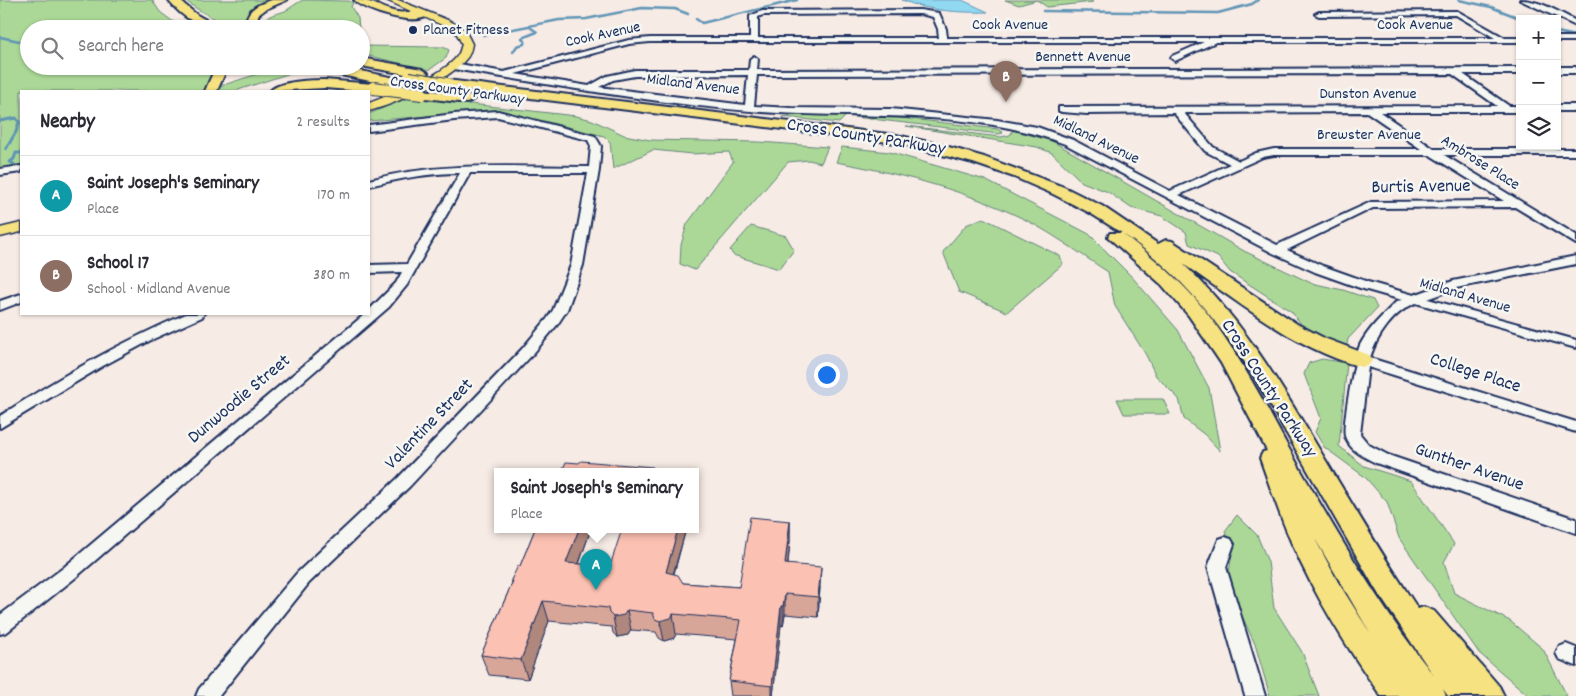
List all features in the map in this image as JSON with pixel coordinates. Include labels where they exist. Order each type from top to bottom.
[{"type":"highway","points":[[162,0],[183,20]]},
{"type":"highway","points":[[173,0],[199,20]]},
{"type":"highway","points":[[252,20],[253,14],[267,5],[282,0]]},
{"type":"highway","points":[[359,0],[395,15],[424,15]]},
{"type":"highway","points":[[370,64],[422,73],[447,84]]},
{"type":"highway","name":"Cross County Parkway","points":[[370,71],[614,112],[850,142],[903,151],[977,171],[1049,200],[1081,216],[1115,237],[1167,280],[1204,322],[1249,400]]},
{"type":"highway","points":[[211,90],[218,75]]},
{"type":"highway","name":"Cross County Parkway","points":[[360,75],[395,82],[447,84],[896,139],[967,156],[1042,183],[1123,227],[1163,256],[1204,295],[1260,368],[1348,517]]},
{"type":"highway","points":[[282,90],[301,85],[321,83],[549,108],[614,112]]},
{"type":"highway","points":[[1042,183],[1074,194],[1106,209],[1154,238],[1290,328],[1317,342],[1362,360]]},
{"type":"highway","points":[[1249,400],[1295,523],[1306,545],[1346,619],[1398,696]]},
{"type":"highway","points":[[1249,400],[1349,576],[1391,642],[1430,696]]},
{"type":"highway","points":[[1348,517],[1400,604],[1465,696]]},
{"type":"highway","points":[[1348,517],[1438,636],[1489,696]]},
{"type":"main road","points":[[370,107],[428,82],[454,66],[465,52],[467,45],[464,37],[452,27],[391,0]]},
{"type":"main road","points":[[0,233],[20,228]]},
{"type":"street","points":[[1524,0],[1576,24]]},
{"type":"street","points":[[754,40],[755,15],[762,13],[926,12],[936,15],[939,19],[943,41]]},
{"type":"street","points":[[1552,12],[1568,12]]},
{"type":"street","points":[[1319,14],[1457,14],[1504,40]]},
{"type":"street","points":[[1561,39],[1576,39]]},
{"type":"street","points":[[1175,58],[1217,40]]},
{"type":"street","name":"Cook Avenue","points":[[505,75],[521,69],[638,41],[1516,40]]},
{"type":"street","points":[[748,108],[754,59]]},
{"type":"street","name":"Midland Avenue","points":[[454,66],[590,89],[748,108],[798,111],[891,112],[1028,128],[1061,139],[1277,250],[1333,274],[1576,344]]},
{"type":"street","points":[[1561,70],[1576,70]]},
{"type":"street","points":[[1453,71],[1516,115]]},
{"type":"street","name":"Bennett Avenue","points":[[590,89],[610,78],[630,73],[1516,71]]},
{"type":"street","points":[[1561,108],[1576,108]]},
{"type":"street","name":"Dunston Avenue","points":[[1079,110],[1178,111],[1216,109]]},
{"type":"street","name":"Ambrose Place","points":[[1369,109],[1432,152],[1576,240]]},
{"type":"street","name":"Dunston Avenue","points":[[1062,110],[1516,109]]},
{"type":"street","points":[[1178,111],[1209,149],[1239,165]]},
{"type":"street","name":"Valentine Street","points":[[206,696],[303,578],[404,482],[527,352],[560,310],[577,265],[594,170],[596,146],[592,138],[498,114],[454,117],[370,128]]},
{"type":"street","name":"Brewster Avenue","points":[[1170,195],[1267,153],[1576,152]]},
{"type":"street","points":[[0,172],[20,169]]},
{"type":"street","points":[[370,183],[395,176],[440,170],[594,170]]},
{"type":"street","name":"Dunwoodie Street","points":[[0,626],[69,573],[384,304],[401,285],[466,171]]},
{"type":"street","name":"Burtis Avenue","points":[[1277,250],[1371,205],[1516,204]]},
{"type":"street","points":[[1362,360],[1370,337],[1380,324],[1402,304],[1462,283],[1576,260]]},
{"type":"street","points":[[370,269],[410,268]]},
{"type":"street","points":[[0,306],[20,298]]},
{"type":"street","points":[[0,423],[105,358],[164,328],[195,315]]},
{"type":"street","name":"College Place","points":[[1362,360],[1576,427]]},
{"type":"street","name":"Gunther Avenue","points":[[1362,360],[1352,434],[1354,440],[1363,450],[1382,459],[1576,526]]},
{"type":"street","points":[[1225,544],[1217,567],[1256,696]]},
{"type":"green space","points":[[0,0],[152,0],[160,12],[171,20],[20,20],[20,75],[211,75],[205,90],[20,90],[20,165],[0,168]]},
{"type":"green space","points":[[185,0],[275,0],[250,9],[245,20],[217,20]]},
{"type":"green space","points":[[303,0],[349,1],[353,3],[351,7],[358,20],[265,19],[285,11]]},
{"type":"green space","points":[[1005,0],[1037,0],[1019,5]]},
{"type":"green space","points":[[1037,0],[1090,0],[1093,2],[1047,7]]},
{"type":"green space","points":[[370,46],[443,47],[449,50],[446,58],[429,70],[370,56]]},
{"type":"green space","points":[[254,75],[284,75],[238,90],[208,90]]},
{"type":"green space","points":[[409,97],[576,116],[592,120],[624,135],[650,140],[759,142],[828,147],[821,163],[809,160],[788,162],[695,270],[680,264],[681,245],[687,224],[733,162],[729,152],[692,154],[653,150],[613,169],[610,142],[604,136],[498,110],[370,121],[370,114]]},
{"type":"green space","points":[[858,113],[998,129],[1003,133],[846,116],[839,123],[782,117],[803,114]]},
{"type":"green space","points":[[906,126],[1001,137],[1010,135],[1013,130],[1052,141],[1244,251],[1311,283],[1343,290],[1373,300],[1377,308],[1348,339],[1346,349],[1306,331],[1292,312],[1230,272],[1218,257],[1189,244],[1186,232],[1162,216],[1131,208],[1108,192],[1082,182],[1052,153],[1037,147]]},
{"type":"green space","points":[[842,147],[889,152],[985,180],[1089,234],[1132,277],[1178,330],[1209,388],[1220,451],[1205,435],[1184,419],[1179,399],[1156,376],[1146,355],[1115,306],[1108,272],[1037,226],[990,204],[925,182],[836,162]]},
{"type":"green space","points":[[983,218],[1060,256],[1063,264],[1007,312],[959,292],[943,252],[966,225]]},
{"type":"green space","points":[[751,226],[786,236],[794,250],[779,269],[733,255],[730,250]]},
{"type":"green space","points":[[1322,359],[1347,363],[1339,446],[1364,466],[1411,481],[1454,544],[1444,562],[1454,593],[1510,621],[1543,649],[1567,696],[1529,696],[1479,653],[1399,538],[1387,502],[1365,477],[1324,447],[1315,432],[1321,418],[1304,374],[1309,363]]},
{"type":"green space","points":[[1117,399],[1163,399],[1170,414],[1124,414]]},
{"type":"green space","points":[[1237,515],[1257,535],[1268,562],[1274,608],[1302,652],[1319,696],[1270,696],[1255,644],[1227,584],[1232,554],[1225,531]]},
{"type":"water","points":[[902,0],[962,0],[988,12],[967,12],[922,7]]},
{"type":"building","points":[[581,461],[653,467],[563,468],[566,462],[579,463]]},
{"type":"building","points":[[750,517],[790,521],[785,564],[821,567],[818,597],[785,594],[783,606],[781,606],[772,686],[729,681],[741,620],[673,614],[671,618],[660,621],[655,619],[653,613],[627,610],[624,615],[613,617],[609,613],[608,608],[543,601],[521,660],[481,655],[513,581],[511,580],[518,566],[520,566],[533,533],[577,533],[566,563],[610,566],[621,533],[677,533],[666,572],[678,575],[683,583],[739,587]]},
{"type":"waterway","points":[[696,19],[702,23],[797,0]]},
{"type":"waterway","points":[[1043,11],[1218,13],[1252,4],[1258,0]]},
{"type":"waterway","points":[[1459,0],[1491,7],[1516,17]]},
{"type":"waterway","points":[[483,35],[559,20],[586,19],[642,8],[675,9],[688,14]]},
{"type":"waterway","points":[[513,52],[517,46],[524,44],[525,41],[522,38],[537,32],[531,28]]},
{"type":"waterway","points":[[1561,33],[1576,36]]},
{"type":"waterway","points":[[0,37],[20,41]]},
{"type":"waterway","points":[[0,121],[16,118],[19,122],[16,132],[6,149]]},
{"type":"waterway","points":[[14,164],[10,162],[14,159],[16,153],[20,153]]},
{"type":"place","name":"Planet Fitness","points":[[413,30]]},
{"type":"place","name":"School 17","points":[[1006,102]]},
{"type":"place","name":"Saint Joseph's Seminary","points":[[596,590]]}]
